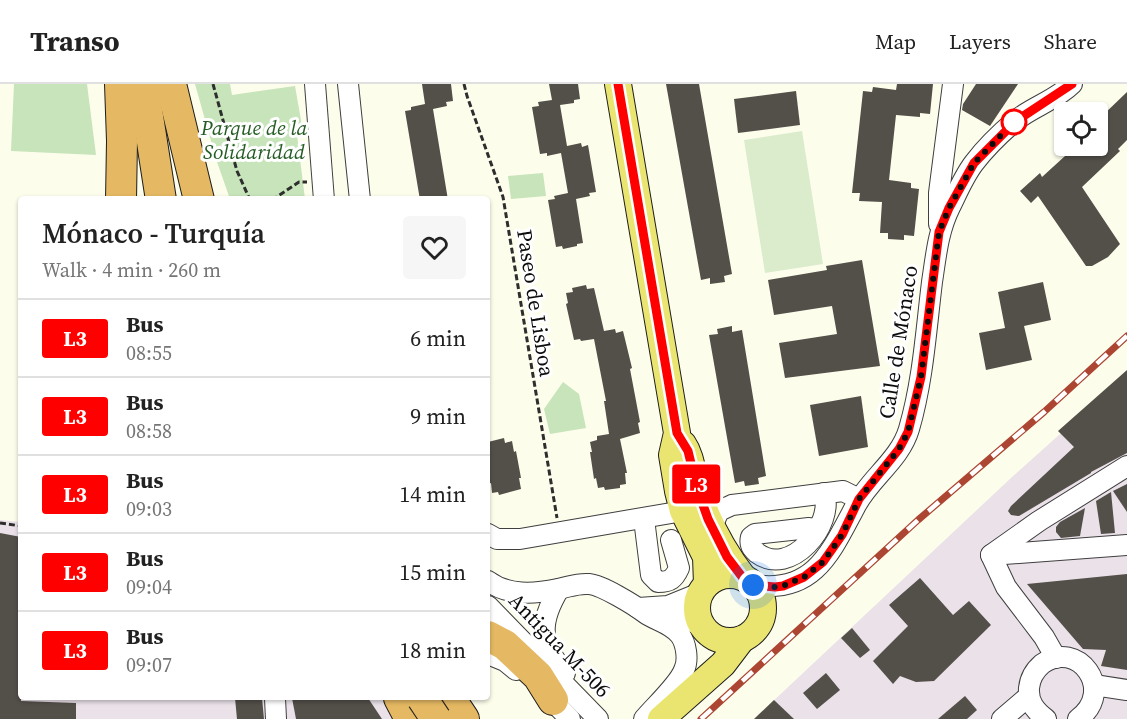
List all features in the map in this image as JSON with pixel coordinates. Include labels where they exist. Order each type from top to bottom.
[{"type":"highway","points":[[120,84],[121,196]]},
{"type":"highway","points":[[143,84],[160,196]]},
{"type":"highway","points":[[170,84],[178,164],[184,196]]},
{"type":"highway","points":[[170,84],[198,196]]},
{"type":"highway","points":[[490,637],[505,645],[538,676],[562,709]]},
{"type":"highway","points":[[400,700],[410,719]]},
{"type":"highway","points":[[425,700],[436,719]]},
{"type":"highway","points":[[451,700],[464,719]]},
{"type":"main road","points":[[618,84],[677,433],[672,455],[693,525],[706,557],[704,589],[697,609],[704,628],[704,661],[698,672],[644,719]]},
{"type":"main road","points":[[661,719],[723,664],[742,639],[755,629],[762,615],[762,598],[727,557],[693,525]]},
{"type":"main road","points":[[704,589],[715,578],[724,576],[734,575],[748,581]]},
{"type":"main road","points":[[704,628],[724,640],[742,639]]},
{"type":"street","points":[[315,84],[324,190]]},
{"type":"street","points":[[348,84],[360,196]]},
{"type":"street","points":[[939,236],[939,193],[952,84]]},
{"type":"street","name":"Calle de Mónaco","points":[[748,581],[775,587],[783,586],[804,577],[823,562],[842,535],[859,499],[899,449],[908,432],[921,377],[939,236],[949,208],[974,163],[1016,121],[1072,84]]},
{"type":"street","points":[[991,555],[1039,520],[1127,466]]},
{"type":"street","points":[[647,543],[693,525],[732,505],[843,491],[859,499]]},
{"type":"street","points":[[818,530],[826,514],[828,503],[824,493]]},
{"type":"street","points":[[644,519],[651,575],[658,582],[667,582],[675,578],[693,525]]},
{"type":"street","points":[[490,535],[497,539],[520,539],[644,519],[693,525]]},
{"type":"street","points":[[991,555],[1127,545]]},
{"type":"street","points":[[991,555],[1006,587],[1044,637],[1056,658]]},
{"type":"street","points":[[490,583],[497,588],[517,593],[559,589],[574,584],[592,584],[611,592],[669,626],[680,635],[685,645],[685,670],[644,719]]},
{"type":"street","points":[[559,589],[549,606],[544,623],[545,638],[556,663],[599,719]]},
{"type":"street","points":[[644,612],[668,606],[704,589]]},
{"type":"street","name":"Antigua M-506","points":[[490,608],[599,719]]},
{"type":"street","points":[[644,612],[676,617],[704,628]]},
{"type":"street","points":[[490,655],[505,661],[562,709]]},
{"type":"street","points":[[1046,719],[1033,706],[1029,696],[1029,686],[1038,667],[1047,661],[1062,657],[1085,667],[1094,685],[1091,705],[1078,719]]},
{"type":"street","points":[[1094,685],[1127,690]]},
{"type":"street","points":[[1002,719],[1029,696]]},
{"type":"street","points":[[275,700],[276,719]]},
{"type":"street","points":[[424,700],[429,719]]},
{"type":"path","points":[[213,84],[237,171],[248,196]]},
{"type":"path","name":"Paseo de Lisboa","points":[[464,84],[466,96],[503,197],[559,533]]},
{"type":"path","points":[[278,196],[299,182],[324,190]]},
{"type":"path","points":[[0,523],[18,526]]},
{"type":"shaded area","points":[[1127,374],[1127,719],[754,719],[1012,477]]},
{"type":"shaded area","points":[[0,520],[18,522],[18,700],[397,700],[405,719],[0,719]]},
{"type":"green space","points":[[14,84],[87,84],[96,155],[11,151]]},
{"type":"green space","name":"Parque de la Solidaridad","points":[[195,84],[230,84],[232,95],[295,86],[302,126],[296,127],[305,196],[229,196]]},
{"type":"green space","points":[[802,131],[823,264],[765,273],[744,140]]},
{"type":"green space","points":[[543,173],[546,196],[511,199],[508,176]]},
{"type":"green space","points":[[563,382],[579,394],[586,428],[550,434],[544,409]]},
{"type":"building","points":[[422,84],[451,84],[453,101],[446,102],[447,106],[433,109],[447,196],[419,196],[405,111],[425,104]]},
{"type":"building","points":[[549,84],[578,84],[580,99],[574,100],[574,103],[560,105],[567,146],[581,143],[582,147],[588,145],[596,192],[576,199],[583,243],[563,249],[562,246],[556,247],[548,200],[568,193],[561,153],[547,156],[547,153],[540,154],[532,107],[539,106],[538,102],[552,100]]},
{"type":"building","points":[[666,84],[699,84],[732,274],[724,276],[725,282],[710,284],[710,278],[701,280]]},
{"type":"building","points":[[897,84],[933,84],[930,114],[920,113],[920,117],[896,115],[889,180],[911,183],[911,188],[919,189],[914,236],[904,235],[904,240],[888,239],[888,233],[880,233],[882,202],[859,201],[860,193],[852,193],[863,91],[872,92],[873,87],[896,90]]},
{"type":"building","points":[[976,84],[1018,84],[990,126],[962,110],[963,104]]},
{"type":"building","points":[[796,91],[800,125],[738,133],[734,99]]},
{"type":"building","points":[[1127,92],[1127,140],[1118,149],[1120,151],[1082,187],[1120,244],[1108,257],[1092,266],[1086,266],[1038,196],[1031,203],[1020,191],[1040,173],[1042,177],[1065,156],[1108,156],[1108,110]]},
{"type":"building","points":[[862,260],[880,366],[785,378],[779,343],[837,334],[832,306],[774,315],[768,280],[827,270],[826,266]]},
{"type":"building","points":[[1043,282],[1051,320],[1024,326],[1032,360],[986,370],[979,333],[1005,328],[998,292]]},
{"type":"building","points":[[586,285],[587,289],[594,288],[604,331],[615,329],[616,333],[623,331],[632,368],[630,369],[640,422],[638,423],[640,433],[620,439],[627,473],[625,473],[626,484],[620,485],[620,488],[605,490],[604,487],[598,488],[596,478],[594,479],[590,452],[592,452],[590,442],[597,440],[597,436],[609,434],[604,401],[606,401],[594,339],[574,340],[566,304],[568,303],[566,293],[573,292],[572,288]]},
{"type":"building","points":[[732,326],[732,332],[742,330],[766,476],[758,478],[759,484],[745,486],[744,481],[735,483],[709,335],[718,334],[717,329]]},
{"type":"building","points":[[1127,370],[1127,453],[1019,516],[1011,515],[1008,511],[1074,447],[1058,431]]},
{"type":"building","points":[[861,396],[868,447],[819,456],[810,405]]},
{"type":"building","points":[[504,438],[505,443],[512,441],[514,452],[516,451],[521,489],[499,495],[498,492],[492,493],[490,442]]},
{"type":"building","points":[[1127,484],[1127,512],[1113,491]]},
{"type":"building","points":[[1111,492],[1115,533],[1101,534],[1096,501]]},
{"type":"building","points":[[1085,508],[1080,536],[1061,538],[1056,532],[1056,527],[1060,522]]},
{"type":"building","points":[[0,533],[18,536],[18,700],[76,703],[76,719],[0,719]]},
{"type":"building","points":[[1127,574],[1127,670],[1101,666],[1106,650],[1083,649],[1027,584]]},
{"type":"building","points":[[920,578],[953,615],[969,601],[991,625],[934,681],[916,682],[900,676],[893,684],[873,661],[908,626],[889,605]]},
{"type":"building","points":[[852,628],[870,650],[860,658],[841,638]]},
{"type":"building","points":[[826,673],[840,690],[817,709],[803,693]]},
{"type":"building","points":[[965,696],[977,710],[967,719],[938,719]]},
{"type":"building","points":[[235,700],[262,700],[264,719],[237,719]]},
{"type":"building","points":[[292,700],[369,700],[382,719],[296,719]]},
{"type":"building","points":[[774,700],[794,719],[754,719]]},
{"type":"railway","points":[[701,719],[918,520],[1044,412],[1127,336]]},
{"type":"bus line","name":"L3","points":[[618,84],[677,433],[688,451],[703,508],[727,557],[743,578],[753,585],[775,587],[804,577],[823,562],[842,535],[859,499],[899,449],[908,432],[921,377],[939,232],[949,208],[974,163],[1016,121],[1072,84]]},
{"type":"route","points":[[753,585],[783,586],[804,577],[823,562],[842,535],[859,499],[899,449],[908,432],[921,377],[939,232],[949,208],[974,163],[1014,122]]}]
